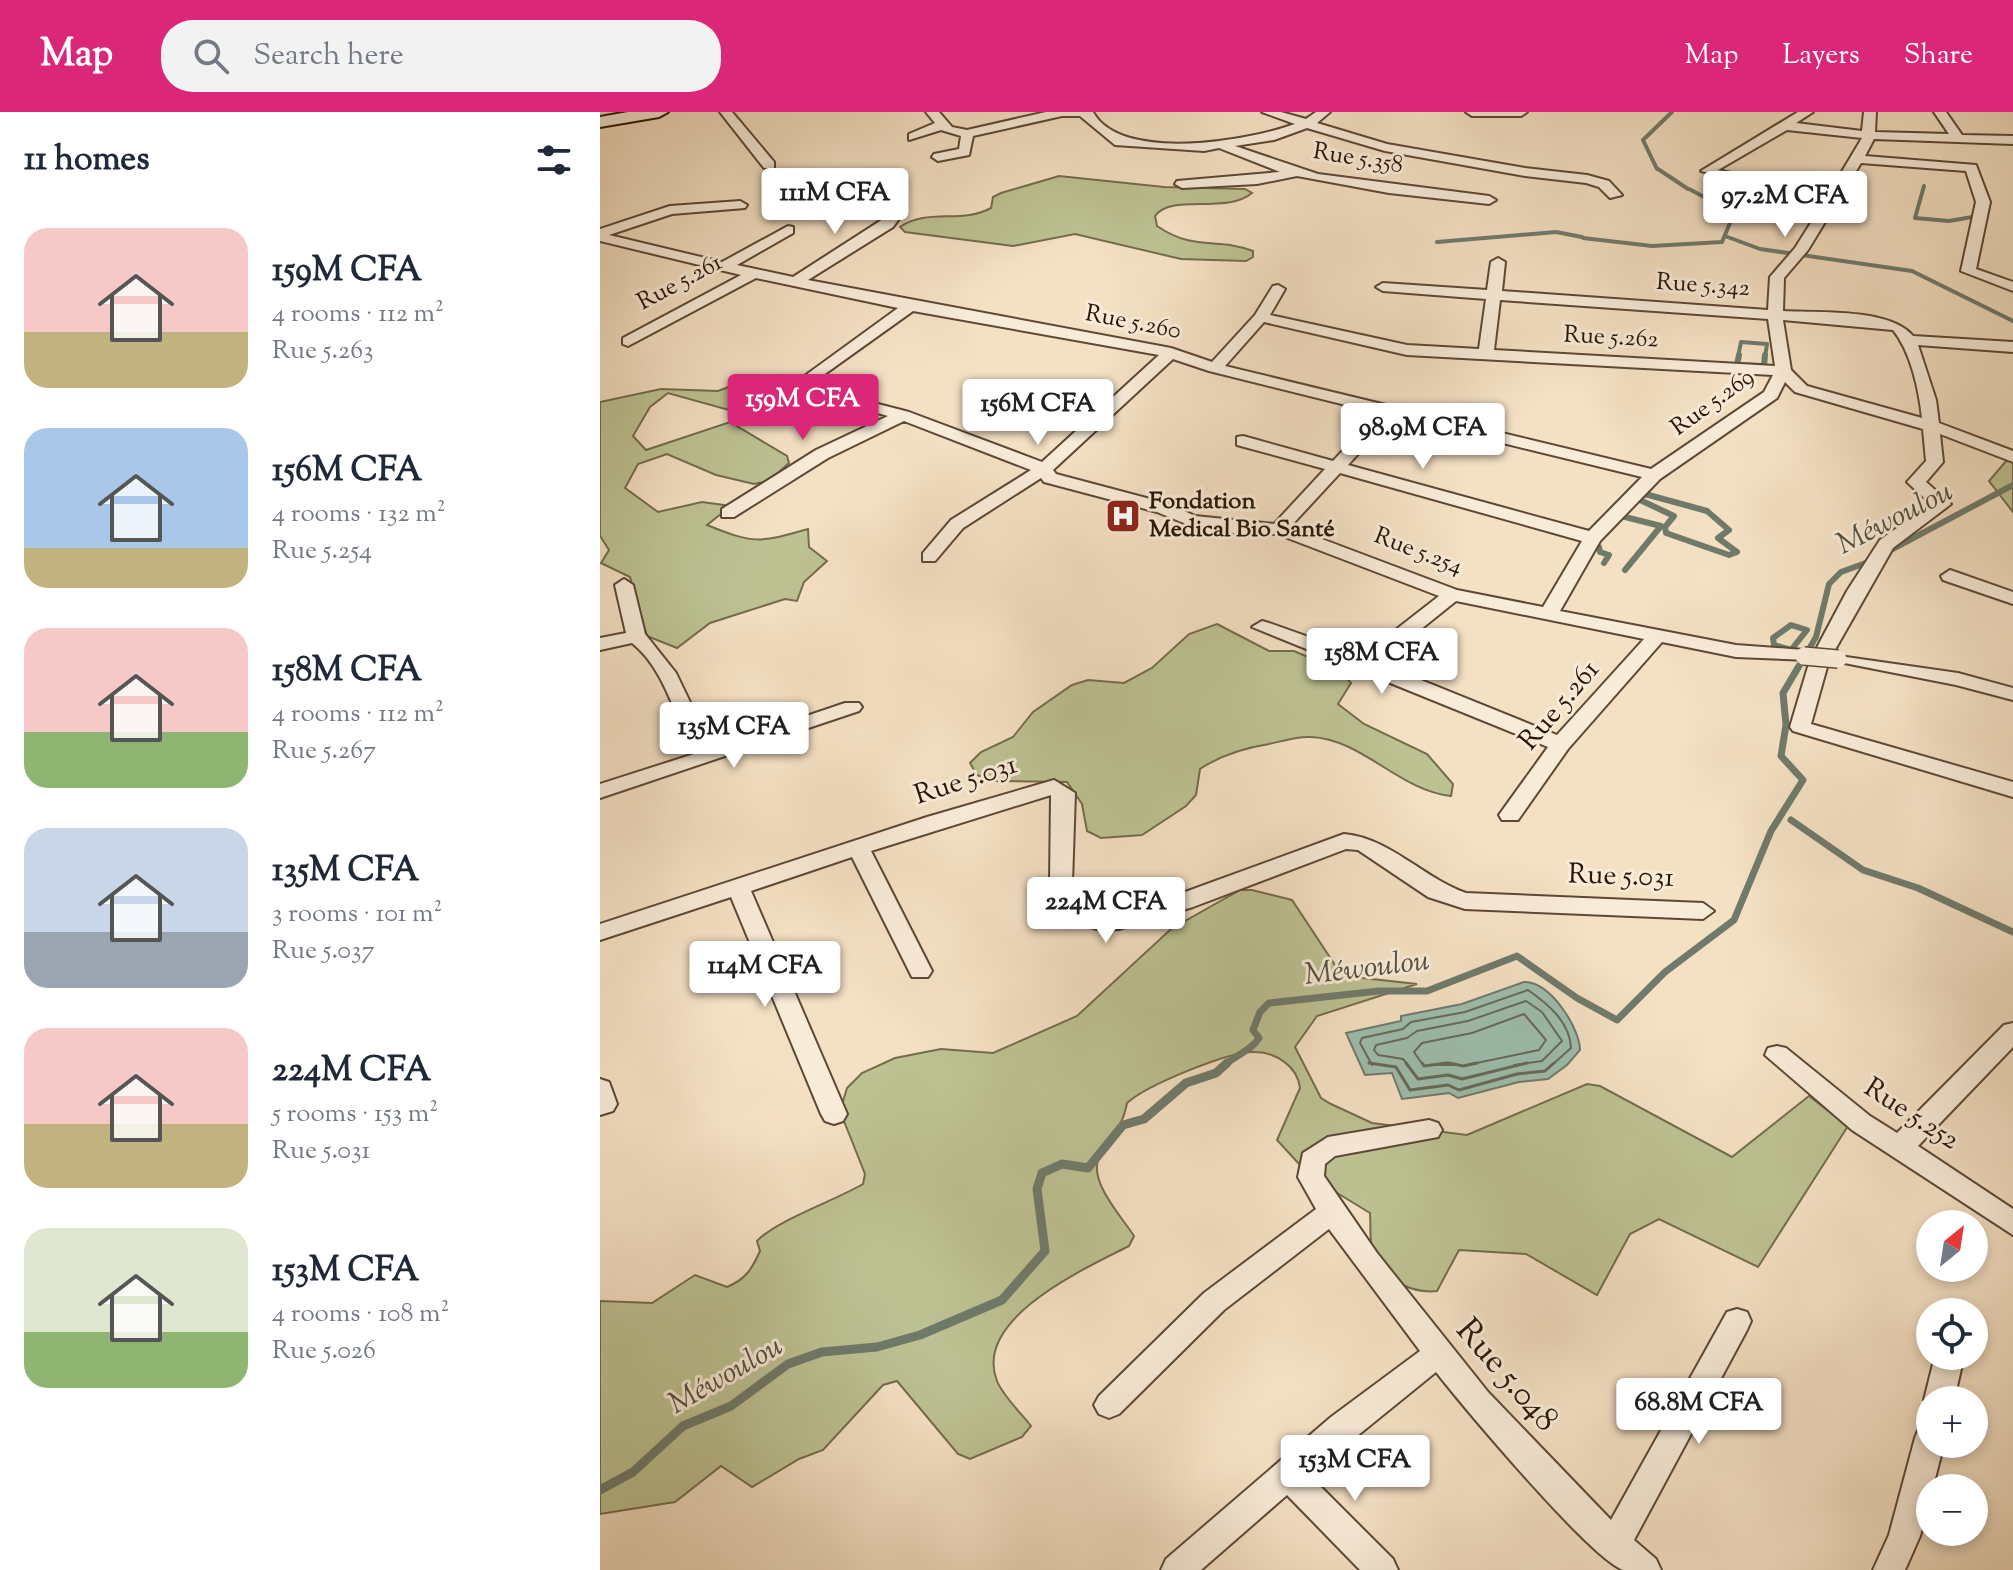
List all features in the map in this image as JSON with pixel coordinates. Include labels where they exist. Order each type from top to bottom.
[{"type":"main road","points":[[600,122],[659,112]]},
{"type":"street","points":[[726,112],[769,165]]},
{"type":"street","points":[[932,112],[948,130],[967,134],[1062,112],[1085,113],[1115,140],[1125,143],[1224,146],[1270,137],[1309,123],[1324,112]]},
{"type":"street","points":[[1268,112],[1395,149],[1587,179],[1604,184],[1615,195]]},
{"type":"street","points":[[1472,112],[1521,112]]},
{"type":"street","points":[[1807,112],[1707,171],[1833,200]]},
{"type":"street","name":"Rue 5.269","points":[[1547,616],[1593,538],[1654,475],[1771,395],[1783,371],[1775,313],[1777,277],[1801,250],[1857,159],[1868,135],[1870,112]]},
{"type":"street","points":[[1940,112],[1958,138]]},
{"type":"street","points":[[913,137],[942,125]]},
{"type":"street","points":[[1787,126],[1868,135],[2013,140]]},
{"type":"street","points":[[938,157],[965,152],[967,134]]},
{"type":"street","name":"Rue 5.358","points":[[1224,146],[1249,159],[1297,172],[1489,200]]},
{"type":"street","points":[[1857,159],[1971,168],[1983,202],[1968,271],[2013,287]]},
{"type":"street","points":[[1182,184],[1257,180],[1297,172]]},
{"type":"street","points":[[1257,180],[1272,196]]},
{"type":"street","points":[[600,235],[670,210],[740,205]]},
{"type":"street","points":[[797,281],[888,224],[894,216]]},
{"type":"street","points":[[726,266],[788,230]]},
{"type":"street","name":"Rue 5.260","points":[[600,235],[638,249],[910,306],[1171,353],[1215,368],[1654,475]]},
{"type":"street","points":[[1486,355],[1498,262]]},
{"type":"street","name":"Rue 5.261","points":[[628,341],[757,272]]},
{"type":"street","name":"Rue 5.342","points":[[1383,287],[1775,313],[1891,324],[1904,332],[1909,340],[2013,347]]},
{"type":"street","points":[[1215,368],[1261,317],[1278,289]]},
{"type":"street","name":"Rue 5.254","points":[[910,306],[796,388],[903,415],[1044,469],[1050,478],[1163,508],[1191,521],[1234,528],[1279,529],[1452,595],[1736,651],[1838,659],[1958,679],[2013,694]]},
{"type":"street","name":"Rue 5.262","points":[[1261,317],[1393,348],[1783,371]]},
{"type":"street","points":[[1909,340],[1928,400],[1935,462],[1916,482],[1942,504],[1886,544],[1863,579],[1817,665],[1800,727],[1858,746],[1973,774],[2013,790]]},
{"type":"street","points":[[929,557],[957,524],[1044,469],[1171,353]]},
{"type":"street","points":[[1783,371],[1801,389],[1932,425],[2013,457]]},
{"type":"street","points":[[1279,529],[1390,409]]},
{"type":"street","points":[[728,513],[822,454],[903,415]]},
{"type":"street","points":[[1243,441],[1593,538]]},
{"type":"street","points":[[1950,576],[2013,598]]},
{"type":"street","points":[[624,585],[636,636]]},
{"type":"street","points":[[1365,664],[1452,595]]},
{"type":"street","points":[[1262,627],[1365,664],[1561,744]]},
{"type":"street","points":[[600,644],[636,636],[646,642],[671,683],[690,730],[705,754]]},
{"type":"street","name":"Rue 5.261","points":[[1510,815],[1561,744],[1657,636]]},
{"type":"street","points":[[600,791],[705,754],[778,737],[852,707]]},
{"type":"street","name":"Rue 5.031","points":[[600,932],[1054,787],[1064,793],[1061,883],[1075,908],[1088,918],[1101,922],[1119,921],[1185,901],[1344,841],[1363,843],[1436,891],[1465,901],[1703,911]]},
{"type":"street","points":[[859,848],[920,971]]},
{"type":"street","points":[[738,887],[834,1114]]},
{"type":"street","points":[[1900,1147],[2013,1032]]},
{"type":"street","name":"Rue 5.252","points":[[1777,1055],[1840,1108],[2013,1224]]},
{"type":"street","points":[[600,1089],[604,1104],[600,1105]]},
{"type":"street","name":"Rue 5.048","points":[[1429,1130],[1328,1147],[1312,1160],[1311,1177],[1332,1213],[1437,1355],[1502,1431],[1614,1545],[1645,1570]]},
{"type":"street","points":[[1109,1405],[1203,1308],[1282,1245],[1332,1213]]},
{"type":"street","points":[[1614,1545],[1737,1321]]},
{"type":"street","points":[[1177,1570],[1342,1427],[1437,1355]]},
{"type":"street","points":[[1889,1570],[1904,1536],[1925,1458]]},
{"type":"street","points":[[1288,1475],[1382,1570]]},
{"type":"green space","points":[[1059,176],[1164,187],[1245,189],[1252,193],[1228,203],[1173,206],[1155,216],[1157,226],[1171,234],[1195,242],[1240,247],[1253,251],[1253,257],[1246,261],[1181,259],[1075,234],[1013,246],[905,232],[900,227],[922,218],[980,213],[991,208],[993,197],[1001,193]]},
{"type":"green space","points":[[750,379],[771,379],[792,392],[788,403],[736,412],[668,393],[650,407],[633,436],[646,450],[730,422],[787,456],[789,463],[769,481],[754,484],[716,475],[667,454],[638,464],[625,488],[658,512],[702,502],[731,506],[707,525],[736,536],[767,539],[808,529],[809,547],[827,561],[804,582],[797,601],[785,599],[710,623],[677,648],[647,636],[630,577],[601,563],[609,550],[600,536],[600,402],[661,389],[718,391]]},
{"type":"green space","points":[[2006,461],[2013,461],[2013,512],[1989,481]]},
{"type":"green space","points":[[1217,624],[1269,651],[1294,651],[1342,672],[1351,683],[1338,704],[1364,724],[1427,754],[1453,784],[1451,796],[1415,785],[1347,746],[1330,740],[1301,737],[1242,750],[1216,760],[1200,769],[1196,795],[1186,806],[1142,835],[1101,838],[1087,831],[1082,804],[1067,782],[991,781],[977,775],[970,763],[981,752],[1013,737],[1033,712],[1072,685],[1088,680],[1124,683],[1152,668],[1189,634]]},
{"type":"green space","points":[[1240,890],[1292,900],[1337,968],[1354,977],[1417,984],[1317,1016],[1295,1047],[1321,1098],[1372,1123],[1467,1135],[1587,1084],[1600,1086],[1732,1157],[1809,1096],[1848,1126],[1758,1267],[1659,1219],[1630,1234],[1597,1295],[1526,1254],[1459,1250],[1437,1291],[1418,1290],[1393,1279],[1374,1257],[1370,1213],[1311,1177],[1277,1140],[1300,1088],[1290,1067],[1278,1058],[1263,1053],[1227,1057],[1169,1079],[1127,1103],[1122,1121],[1103,1150],[1097,1167],[1102,1188],[1134,1236],[1129,1246],[1038,1298],[1017,1316],[1001,1336],[994,1358],[997,1381],[1031,1426],[1022,1437],[970,1459],[958,1454],[897,1381],[883,1385],[823,1450],[799,1459],[752,1487],[721,1466],[675,1502],[600,1514],[600,1301],[652,1303],[695,1275],[727,1287],[739,1281],[754,1263],[760,1251],[757,1241],[766,1233],[863,1184],[865,1174],[840,1111],[847,1088],[862,1073],[895,1058],[941,1049],[993,1053],[1077,1016],[1171,929]]},
{"type":"water","points":[[1524,982],[1534,983],[1553,997],[1569,1018],[1579,1041],[1580,1050],[1548,1079],[1519,1082],[1458,1098],[1449,1093],[1402,1099],[1392,1073],[1365,1075],[1346,1033],[1401,1021],[1401,1016],[1462,1004]]},
{"type":"waterway","points":[[1657,169],[1643,140],[1672,112]]},
{"type":"waterway","points":[[1658,169],[1688,189]]},
{"type":"waterway","points":[[1924,186],[1915,218],[1949,221],[1978,216]]},
{"type":"waterway","points":[[1583,238],[1652,246],[1722,242],[1730,223],[1708,199],[1689,189]]},
{"type":"waterway","points":[[1437,242],[1556,232],[1582,237]]},
{"type":"waterway","points":[[1725,236],[1760,249],[1912,271],[2013,321]]},
{"type":"waterway","points":[[1738,357],[1741,342],[1767,344],[1765,357]]},
{"type":"waterway","points":[[1739,355],[1737,365],[1764,366],[1765,355]]},
{"type":"waterway","name":"Méwoulou","points":[[1885,553],[2013,485]]},
{"type":"waterway","points":[[1645,494],[1707,511],[1729,530],[1718,538],[1737,552],[1729,555],[1666,533],[1665,527],[1674,516],[1638,499],[1645,494]]},
{"type":"waterway","points":[[1621,516],[1661,526],[1625,570]]},
{"type":"waterway","points":[[1599,547],[1600,552],[1609,555],[1604,563]]},
{"type":"waterway","name":"Méwoulou","points":[[1798,668],[1816,637],[1829,584],[1841,572],[1871,561]]},
{"type":"waterway","points":[[1791,625],[1807,630],[1791,650],[1774,645],[1773,638],[1791,625]]},
{"type":"waterway","name":"Méwoulou","points":[[1225,1065],[1259,1038],[1253,1030],[1260,1012],[1269,1003],[1379,991],[1427,991],[1517,956],[1577,998],[1617,1020],[1665,972],[1734,920],[1771,831],[1803,780],[1781,756],[1786,725],[1783,693],[1799,666]]},
{"type":"waterway","points":[[1791,820],[1863,870],[1918,888],[2013,932]]},
{"type":"waterway","name":"Méwoulou","points":[[600,1490],[633,1472],[683,1426],[731,1406],[788,1364],[822,1352],[877,1347],[920,1335],[1002,1300],[1045,1251],[1037,1189],[1042,1173],[1062,1164],[1088,1168],[1123,1125],[1144,1119],[1186,1083],[1216,1073],[1227,1063]]},
{"type":"place","name":"Fondation Medical Bio Santé","points":[[1123,516]]}]
